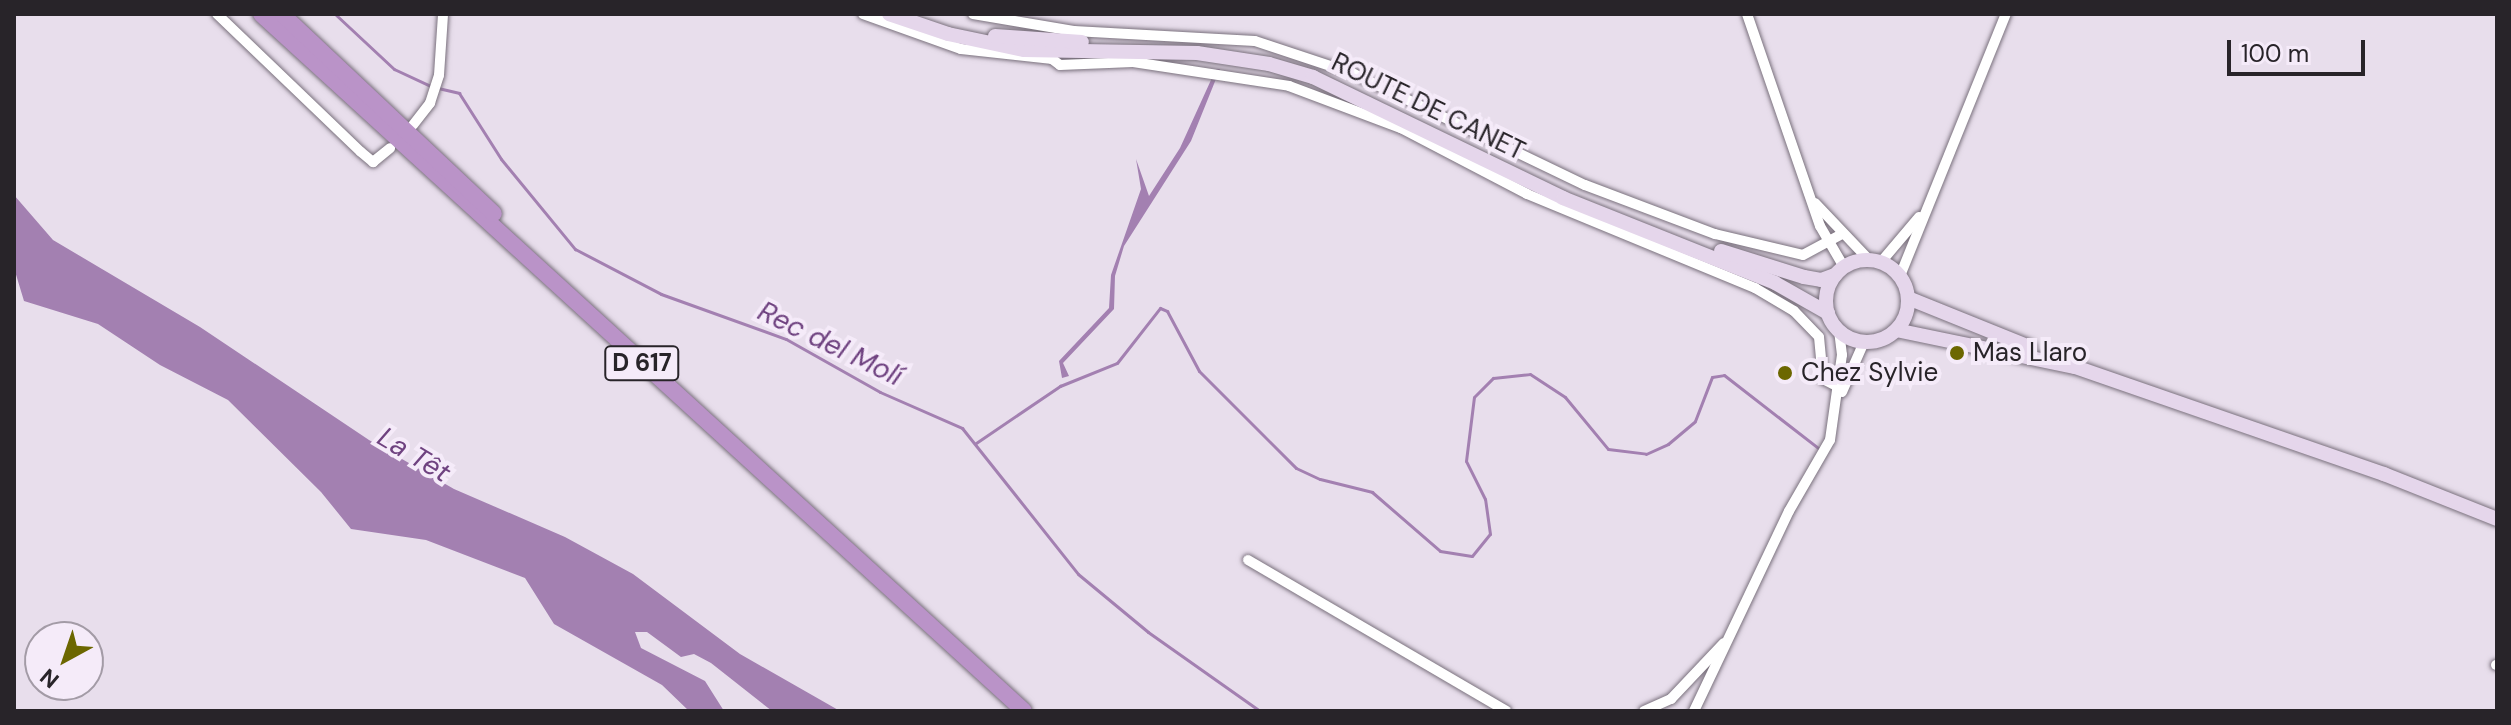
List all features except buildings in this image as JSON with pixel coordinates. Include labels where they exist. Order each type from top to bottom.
[{"type":"highway","name":"D 617","points":[[261,14],[1024,711]]},
{"type":"highway","name":"D 617","points":[[282,14],[447,172],[1039,711]]},
{"type":"main road","name":"ROUTE DE CANET","points":[[889,14],[975,41],[1052,55],[1197,53],[1269,64],[1313,77],[1538,187],[1775,283],[1828,313]]},
{"type":"main road","name":"ROUTE DE CANET","points":[[909,14],[990,36],[1196,46],[1315,71],[1392,103],[1516,169],[1651,227],[1804,277],[1821,280],[1840,271]]},
{"type":"main road","points":[[1896,330],[1908,298],[1900,276],[1875,261],[1840,271],[1827,293],[1828,313],[1839,330],[1864,342],[1896,330],[2075,367],[2384,474],[2497,519]]},
{"type":"main road","points":[[1908,298],[2011,341],[2289,432],[2497,513]]},
{"type":"street","points":[[217,14],[373,162],[390,148]]},
{"type":"street","points":[[413,125],[430,103],[439,75],[443,14]]},
{"type":"street","points":[[863,14],[961,49],[1052,55],[1060,65],[1133,62],[1225,74],[1316,93],[1527,194],[1755,288],[1810,323],[1824,352],[1823,379],[1841,388]]},
{"type":"street","points":[[973,14],[1074,31],[1255,41],[1354,74],[1585,185],[1715,234],[1803,255],[1842,234]]},
{"type":"street","points":[[1747,14],[1811,199],[1840,271]]},
{"type":"street","points":[[1900,276],[2006,14]]},
{"type":"street","points":[[1811,199],[1842,234],[1875,261],[1914,226],[1932,194]]},
{"type":"street","points":[[1839,330],[1841,388]]},
{"type":"street","points":[[1694,711],[1789,511],[1830,440],[1841,388],[1864,342]]},
{"type":"street","points":[[1248,560],[1506,711]]},
{"type":"street","points":[[1644,711],[1671,699],[1735,629]]},
{"type":"shaded area","points":[[1216,69],[1220,69],[1191,141],[1124,246],[1115,276],[1114,309],[1063,363],[1069,376],[1062,378],[1059,361],[1109,308],[1111,275],[1141,189],[1136,159],[1149,196],[1180,148]]},
{"type":"shaded area","points":[[14,195],[53,240],[200,327],[369,440],[454,489],[565,537],[633,574],[740,654],[840,711],[772,711],[711,663],[694,654],[681,657],[647,632],[635,632],[641,648],[705,681],[724,711],[689,711],[662,685],[554,624],[525,578],[426,540],[351,529],[321,492],[228,400],[160,365],[98,324],[24,301],[14,268]]},
{"type":"waterway","name":"Rec del Molí","points":[[335,14],[394,69],[430,86]]},
{"type":"waterway","name":"Rec del Molí","points":[[438,88],[459,93],[501,159],[575,249],[661,294],[786,339],[880,392],[962,428],[1078,574],[1148,632],[1260,711]]},
{"type":"waterway","points":[[976,443],[1060,386],[1117,363],[1160,308],[1167,311],[1199,371],[1296,468],[1320,479],[1372,492],[1440,551],[1472,556],[1490,534],[1485,499],[1466,461],[1474,397],[1493,378],[1530,374],[1565,397],[1608,449],[1646,454],[1668,444],[1695,421],[1712,377],[1724,375],[1818,448]]},
{"type":"place","name":"Mas Llaro","points":[[1957,353]]},
{"type":"place","name":"Chez Sylvie","points":[[1785,373]]},
{"type":"water label","name":"La Têt","points":[[414,455]]}]
